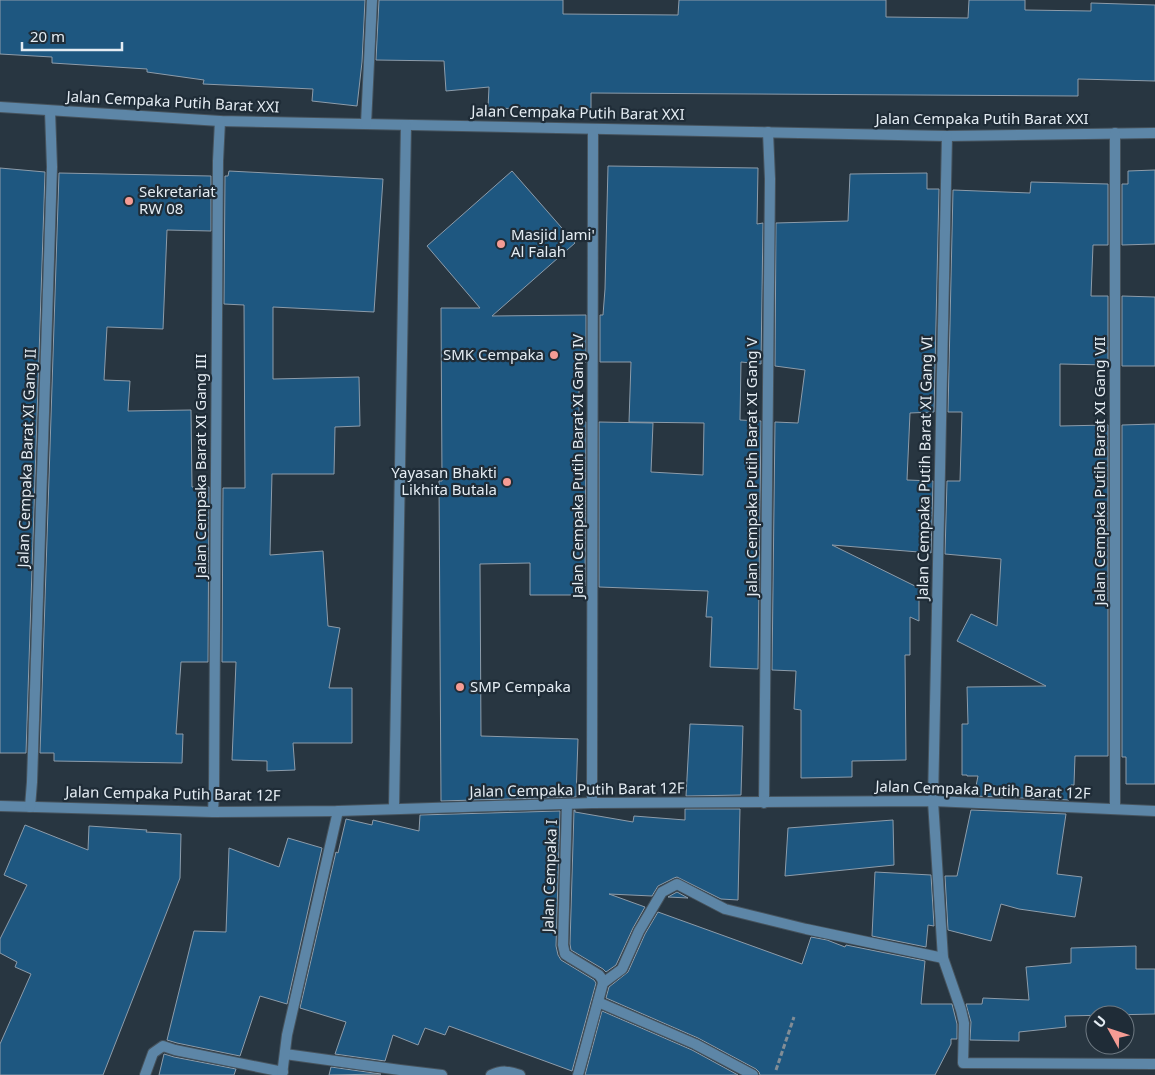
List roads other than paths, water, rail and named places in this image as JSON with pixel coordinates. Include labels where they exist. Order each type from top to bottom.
[{"type":"street","points":[[366,124],[372,0]]},
{"type":"street","name":"Jalan Cempaka Putih Barat XXI","points":[[0,107],[220,120],[366,124],[947,136],[1155,133]]},
{"type":"street","name":"Jalan Cempaka Barat XI Gang II","points":[[30,807],[51,177],[50,111]]},
{"type":"street","name":"Jalan Cempaka Barat XI Gang III","points":[[213,812],[220,120]]},
{"type":"street","points":[[394,808],[406,124]]},
{"type":"street","name":"Jalan Cempaka Putih Barat XI Gang IV","points":[[592,803],[593,129]]},
{"type":"street","name":"Jalan Cempaka Putih Barat XI Gang V","points":[[764,803],[770,179],[768,132]]},
{"type":"street","name":"Jalan Cempaka Putih Barat XI Gang VII","points":[[1115,133],[1116,809]]},
{"type":"street","name":"Jalan Cempaka Putih Barat XI Gang VI","points":[[947,136],[933,801],[943,958],[964,1023],[964,1063],[1155,1064]]},
{"type":"street","name":"Jalan Cempaka Putih Barat 12F","points":[[0,806],[213,812],[338,811],[592,803],[933,801],[1155,811]]},
{"type":"street","name":"Jalan Cempaka I","points":[[567,804],[563,945],[566,954],[599,975],[603,983]]},
{"type":"street","points":[[145,1075],[153,1053],[163,1046],[283,1074],[287,1035],[338,811]]},
{"type":"street","points":[[578,1075],[603,983],[622,969],[639,931],[662,892],[677,884],[726,909],[806,929],[943,958]]},
{"type":"street","points":[[598,1002],[695,1044],[753,1075]]},
{"type":"street","points":[[285,1054],[442,1075]]},
{"type":"street","points":[[491,1075],[502,1071],[510,1071],[520,1075]]},
{"type":"place","name":"Sekretariat RW 08","points":[[129,201]]},
{"type":"place","name":"Masjid Jami' Al Falah","points":[[501,244]]},
{"type":"place","name":"SMK Cempaka","points":[[554,355]]},
{"type":"place","name":"Yayasan Bhakti Likhita Butala","points":[[507,482]]},
{"type":"place","name":"SMP Cempaka","points":[[460,687]]}]
